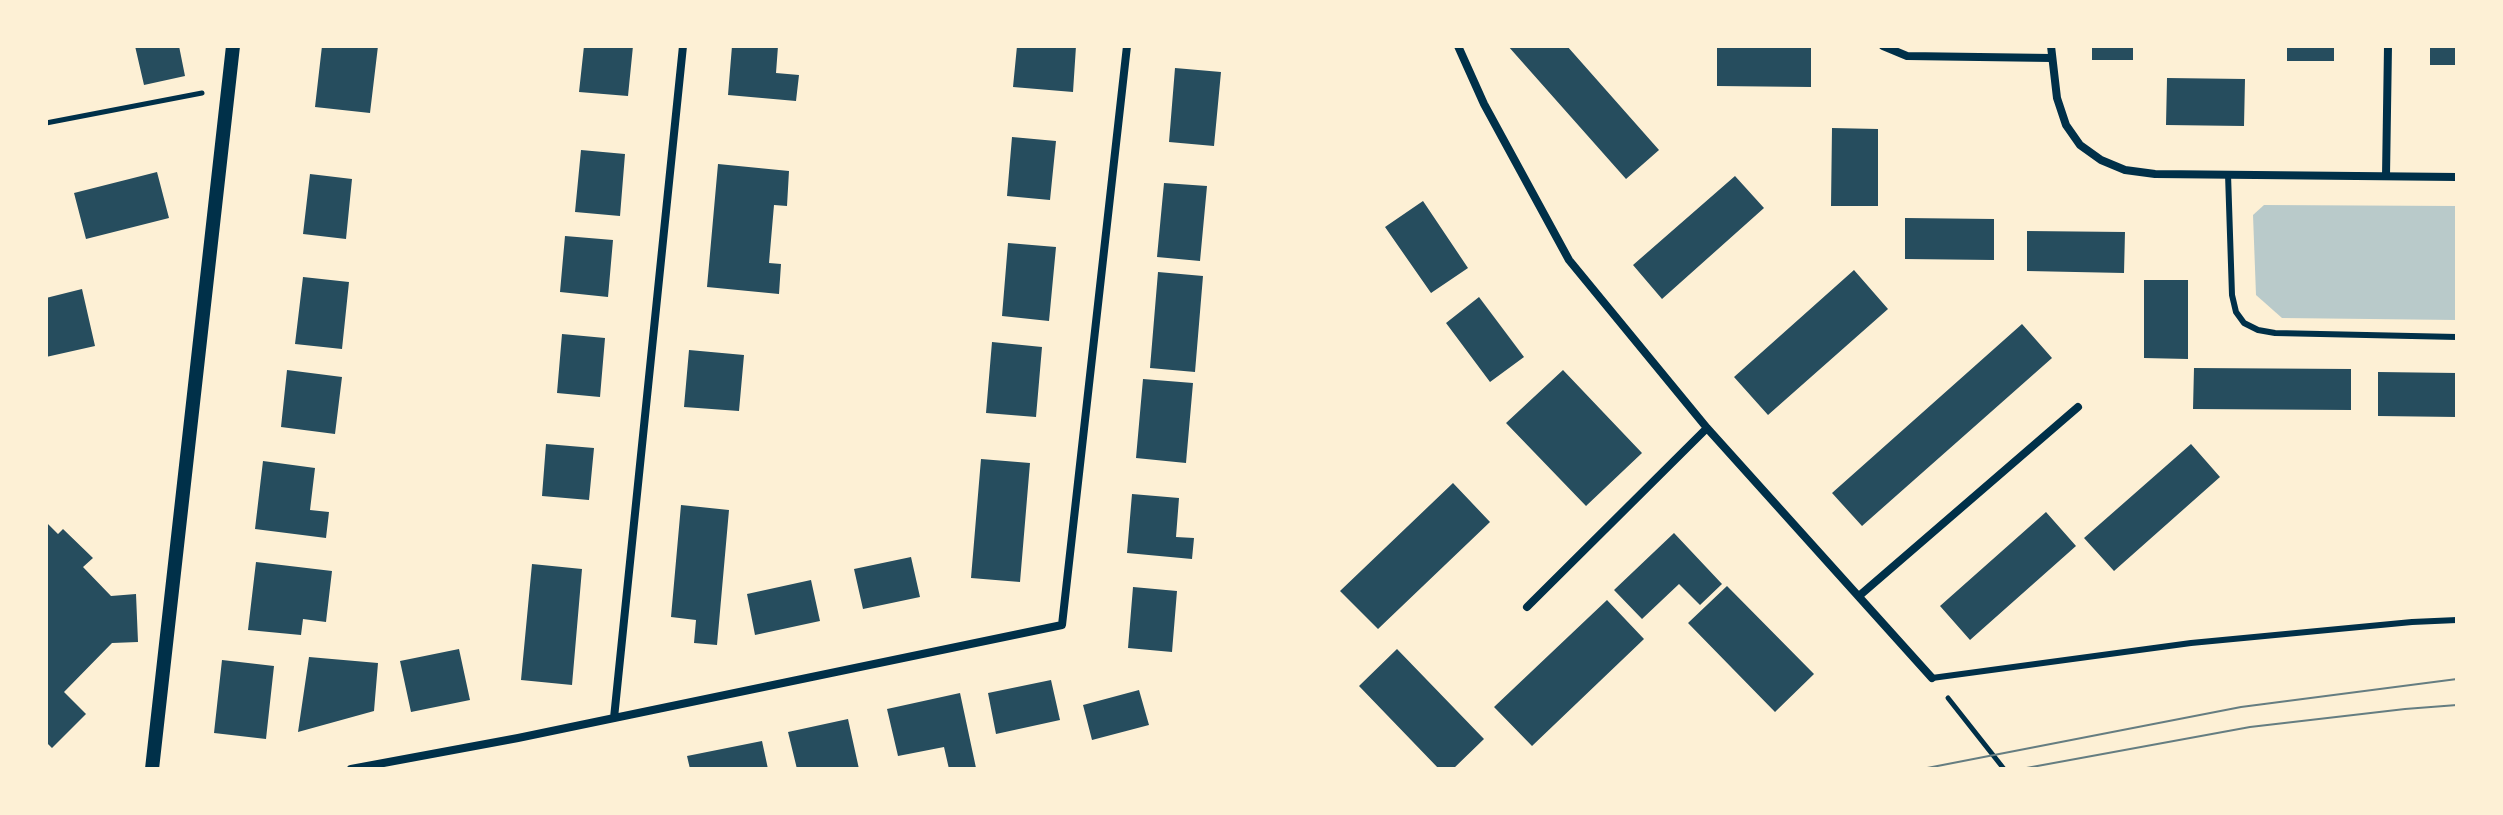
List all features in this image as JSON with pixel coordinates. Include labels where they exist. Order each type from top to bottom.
[{"type":"street","points":[[152,769],[233,46]]},
{"type":"street","points":[[614,718],[683,46]]},
{"type":"street","points":[[351,769],[1062,625],[1127,46]]},
{"type":"street","points":[[1458,46],[1484,104],[1569,260],[1707,428],[1932,678]]},
{"type":"street","points":[[1883,46],[1907,56],[2051,58]]},
{"type":"street","points":[[2051,46],[2057,98],[2066,125],[2080,145],[2101,160],[2125,170],[2155,174],[2457,177]]},
{"type":"street","points":[[2386,176],[2388,46]]},
{"type":"street","points":[[1859,596],[2078,407]]},
{"type":"street","points":[[1527,607],[1707,428]]},
{"type":"lane","points":[[2228,174],[2232,295],[2236,312],[2244,323],[2275,333],[2457,337]]},
{"type":"lane","points":[[1932,678],[2191,643],[2457,620]]},
{"type":"path","points":[[46,123],[229,87]]},
{"type":"path","points":[[1932,678],[2004,769]]},
{"type":"shaded area","points":[[2264,205],[2457,206],[2457,320],[2282,318],[2256,295],[2253,215]]},
{"type":"building","points":[[135,46],[179,46],[185,76],[144,85]]},
{"type":"building","points":[[322,46],[378,46],[370,113],[315,107]]},
{"type":"building","points":[[584,46],[633,46],[628,96],[579,92]]},
{"type":"building","points":[[732,46],[778,46],[776,73],[799,75],[796,101],[728,95]]},
{"type":"building","points":[[1017,46],[1076,46],[1073,92],[1013,87]]},
{"type":"building","points":[[1508,46],[1567,46],[1659,150],[1626,179]]},
{"type":"building","points":[[1717,46],[1811,46],[1811,87],[1717,86]]},
{"type":"building","points":[[2092,46],[2133,46],[2133,60],[2092,60]]},
{"type":"building","points":[[2287,46],[2334,46],[2334,61],[2287,61]]},
{"type":"building","points":[[2430,46],[2457,46],[2457,65],[2430,65]]},
{"type":"building","points":[[1175,68],[1221,72],[1214,146],[1169,142]]},
{"type":"building","points":[[2167,78],[2245,79],[2244,126],[2166,125]]},
{"type":"building","points":[[1832,128],[1878,129],[1878,206],[1831,206]]},
{"type":"building","points":[[1012,137],[1056,141],[1050,200],[1007,196]]},
{"type":"building","points":[[581,150],[625,154],[620,216],[575,212]]},
{"type":"building","points":[[718,164],[789,171],[787,206],[774,205],[769,263],[781,264],[779,294],[707,287]]},
{"type":"building","points":[[157,172],[169,218],[86,239],[74,193]]},
{"type":"building","points":[[310,174],[352,179],[346,239],[303,234]]},
{"type":"building","points":[[1735,176],[1764,208],[1662,299],[1633,265]]},
{"type":"building","points":[[1164,183],[1207,186],[1200,261],[1157,257]]},
{"type":"building","points":[[1423,201],[1468,268],[1431,293],[1385,227]]},
{"type":"building","points":[[1905,218],[1994,219],[1994,260],[1905,259]]},
{"type":"building","points":[[2027,231],[2125,232],[2124,273],[2027,271]]},
{"type":"building","points":[[565,236],[613,240],[608,297],[560,292]]},
{"type":"building","points":[[1008,243],[1056,247],[1049,321],[1002,316]]},
{"type":"building","points":[[1854,270],[1888,309],[1768,415],[1734,377]]},
{"type":"building","points":[[1158,272],[1203,276],[1195,372],[1150,368]]},
{"type":"building","points":[[303,277],[349,282],[342,349],[295,344]]},
{"type":"building","points":[[2144,280],[2188,280],[2188,359],[2144,358]]},
{"type":"building","points":[[82,289],[95,346],[46,357],[46,298]]},
{"type":"building","points":[[1479,297],[1524,357],[1490,382],[1446,323]]},
{"type":"building","points":[[2022,324],[2052,358],[1862,526],[1832,493]]},
{"type":"building","points":[[562,334],[605,338],[600,397],[557,393]]},
{"type":"building","points":[[992,342],[1042,347],[1036,417],[986,413]]},
{"type":"building","points":[[689,350],[744,355],[739,411],[684,407]]},
{"type":"building","points":[[2194,368],[2351,369],[2351,410],[2193,409]]},
{"type":"building","points":[[287,370],[342,377],[335,434],[281,427]]},
{"type":"building","points":[[1563,370],[1642,453],[1586,506],[1506,423]]},
{"type":"building","points":[[2378,372],[2457,373],[2457,417],[2378,416]]},
{"type":"building","points":[[1143,379],[1193,383],[1186,463],[1136,458]]},
{"type":"building","points":[[546,444],[594,448],[589,500],[542,496]]},
{"type":"building","points":[[2191,444],[2220,477],[2114,571],[2084,538]]},
{"type":"building","points":[[981,459],[1030,463],[1020,582],[971,578]]},
{"type":"building","points":[[263,461],[315,468],[310,510],[329,512],[326,538],[255,529]]},
{"type":"building","points":[[1453,483],[1490,522],[1378,629],[1340,591]]},
{"type":"building","points":[[1132,494],[1179,498],[1176,537],[1194,538],[1192,559],[1127,553]]},
{"type":"building","points":[[681,505],[729,510],[717,645],[694,643],[696,620],[671,617]]},
{"type":"building","points":[[2046,512],[2076,546],[1970,640],[1940,606]]},
{"type":"building","points":[[46,522],[58,534],[63,529],[93,558],[83,567],[111,596],[136,594],[138,642],[112,643],[64,692],[86,714],[52,748],[46,742]]},
{"type":"building","points":[[1674,533],[1722,584],[1700,605],[1679,584],[1642,619],[1614,590]]},
{"type":"building","points":[[911,557],[920,597],[863,609],[854,569]]},
{"type":"building","points":[[256,562],[332,571],[326,622],[303,619],[301,635],[248,630]]},
{"type":"building","points":[[532,564],[582,569],[572,685],[521,680]]},
{"type":"building","points":[[811,580],[820,621],[755,635],[747,594]]},
{"type":"building","points":[[1727,586],[1814,674],[1775,712],[1688,623]]},
{"type":"building","points":[[1133,587],[1177,591],[1172,652],[1128,648]]},
{"type":"building","points":[[1607,600],[1644,639],[1532,746],[1494,707]]},
{"type":"building","points":[[459,649],[470,700],[411,712],[400,661]]},
{"type":"building","points":[[1397,649],[1484,739],[1453,769],[1439,769],[1359,686]]},
{"type":"building","points":[[309,657],[378,663],[374,711],[298,732]]},
{"type":"building","points":[[222,660],[274,666],[266,739],[214,733]]},
{"type":"building","points":[[1051,680],[1060,720],[996,734],[988,693]]},
{"type":"building","points":[[1139,690],[1149,725],[1092,740],[1083,705]]},
{"type":"building","points":[[960,693],[976,768],[949,769],[944,747],[898,756],[887,709]]},
{"type":"building","points":[[848,719],[859,769],[797,769],[788,732]]},
{"type":"building","points":[[762,741],[768,769],[690,769],[687,756]]},
{"type":"tram line","points":[[1922,769],[2241,707],[2457,679]]},
{"type":"tram line","points":[[2021,769],[2250,727],[2457,705]]}]
